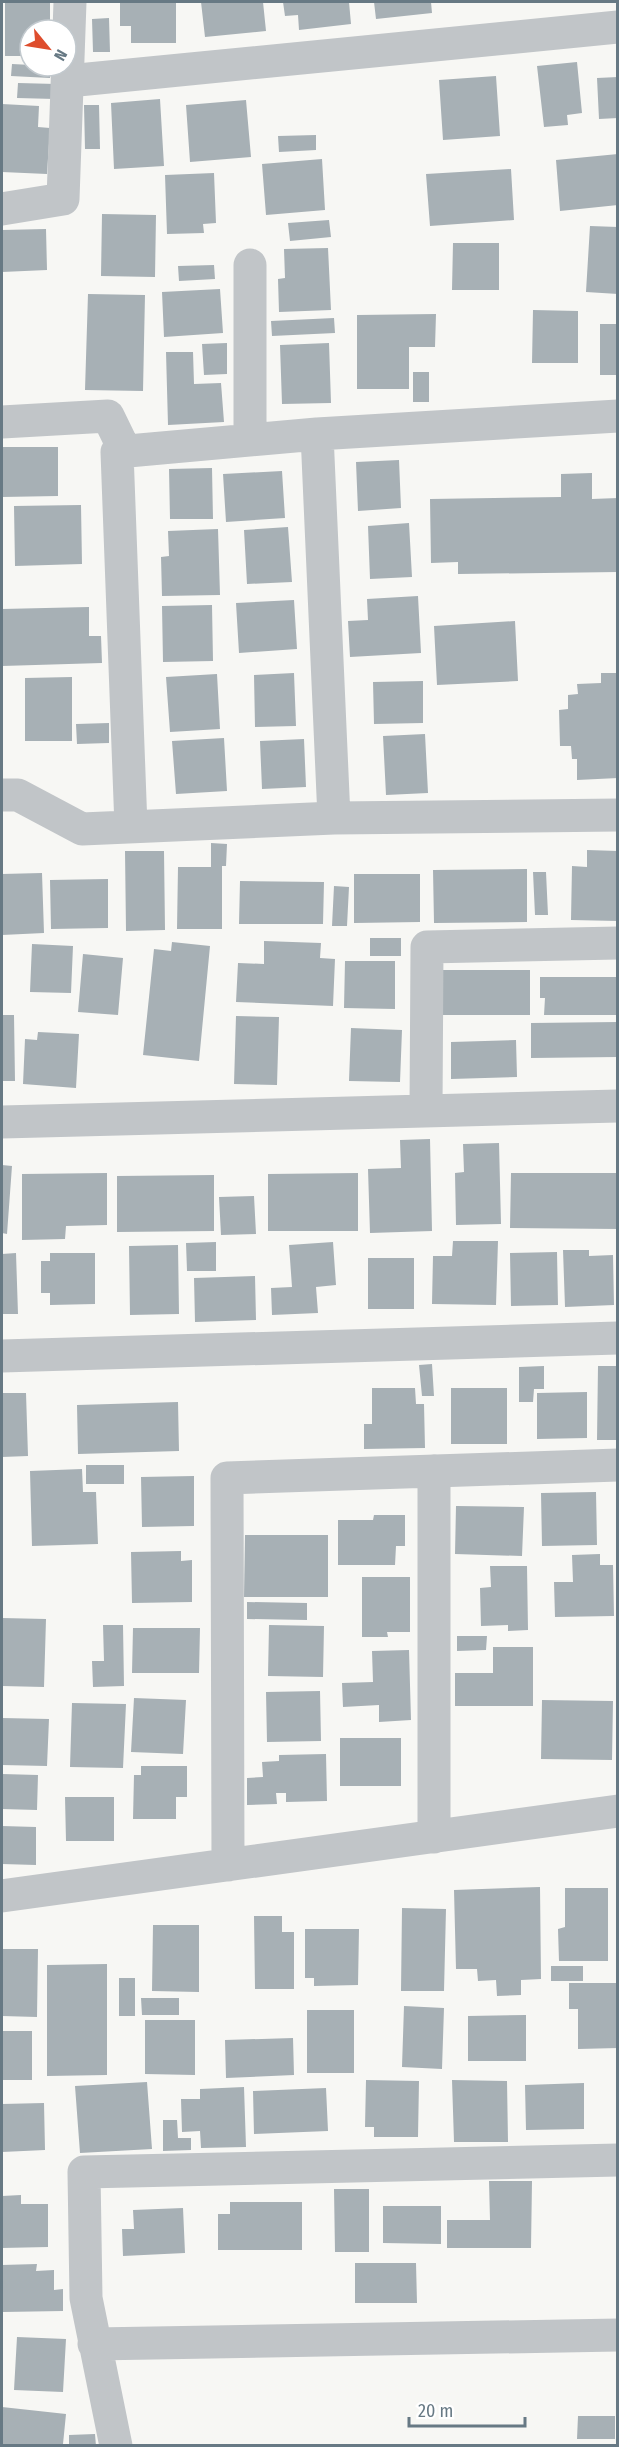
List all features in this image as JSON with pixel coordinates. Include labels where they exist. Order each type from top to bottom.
[{"type":"street","points":[[2,209],[63,199],[70,2]]},
{"type":"street","points":[[68,81],[618,27]]},
{"type":"street","points":[[250,265],[250,439]]},
{"type":"street","points":[[2,422],[108,416],[125,450]]},
{"type":"street","points":[[131,827],[117,452],[317,434],[618,416]]},
{"type":"street","points":[[317,434],[334,818]]},
{"type":"street","points":[[2,795],[18,795],[82,829],[334,818],[618,815]]},
{"type":"street","points":[[426,1110],[427,947],[618,943]]},
{"type":"street","points":[[2,1122],[618,1106]]},
{"type":"street","points":[[2,1356],[618,1338]]},
{"type":"street","points":[[228,1865],[227,1478],[618,1466]]},
{"type":"street","points":[[434,1471],[434,1837]]},
{"type":"street","points":[[2,1896],[618,1811]]},
{"type":"street","points":[[116,2445],[86,2298],[84,2172],[618,2160]]},
{"type":"street","points":[[94,2344],[618,2335]]},
{"type":"building","points":[[5,2],[50,2],[50,18],[18,18],[18,56],[5,56]]},
{"type":"building","points":[[120,2],[176,2],[176,43],[131,43],[131,26],[120,26]]},
{"type":"building","points":[[201,2],[263,2],[266,31],[205,37]]},
{"type":"building","points":[[283,2],[349,2],[351,24],[299,30],[298,15],[285,16]]},
{"type":"building","points":[[374,2],[431,2],[432,13],[376,19]]},
{"type":"building","points":[[109,18],[110,52],[93,52],[92,19]]},
{"type":"building","points":[[577,62],[582,113],[567,115],[568,125],[544,127],[537,66]]},
{"type":"building","points":[[12,64],[18,64],[18,76],[11,76]]},
{"type":"building","points":[[496,76],[500,136],[443,140],[439,80]]},
{"type":"building","points":[[618,77],[618,118],[599,119],[597,78]]},
{"type":"building","points":[[18,83],[56,84],[55,99],[17,98]]},
{"type":"building","points":[[160,99],[164,166],[114,169],[111,103]]},
{"type":"building","points":[[246,100],[251,157],[190,162],[186,105]]},
{"type":"building","points":[[2,104],[39,106],[38,127],[50,128],[47,174],[2,172]]},
{"type":"building","points":[[84,105],[99,105],[100,149],[85,149]]},
{"type":"building","points":[[316,135],[316,150],[279,152],[278,136]]},
{"type":"building","points":[[618,154],[618,205],[560,211],[556,160]]},
{"type":"building","points":[[322,159],[325,210],[266,215],[262,164]]},
{"type":"building","points":[[511,169],[514,220],[430,226],[426,174]]},
{"type":"building","points":[[214,173],[216,223],[203,224],[204,233],[167,234],[165,175]]},
{"type":"building","points":[[102,214],[156,215],[155,277],[101,276]]},
{"type":"building","points":[[329,220],[331,237],[290,241],[288,223]]},
{"type":"building","points":[[590,226],[618,227],[618,294],[586,292]]},
{"type":"building","points":[[46,229],[47,270],[2,272],[2,230]]},
{"type":"building","points":[[453,243],[499,243],[499,290],[452,290]]},
{"type":"building","points":[[328,248],[331,310],[279,312],[278,279],[285,278],[284,249]]},
{"type":"building","points":[[214,265],[215,279],[179,281],[178,266]]},
{"type":"building","points":[[220,289],[223,333],[164,337],[162,292]]},
{"type":"building","points":[[88,294],[145,295],[143,391],[85,390]]},
{"type":"building","points":[[533,310],[578,311],[578,363],[532,363]]},
{"type":"building","points":[[436,314],[435,347],[409,347],[409,389],[357,389],[357,315]]},
{"type":"building","points":[[334,318],[335,333],[272,336],[271,321]]},
{"type":"building","points":[[600,324],[618,324],[618,375],[600,375]]},
{"type":"building","points":[[227,343],[227,374],[204,375],[202,344]]},
{"type":"building","points":[[329,343],[331,403],[282,404],[280,345]]},
{"type":"building","points":[[166,352],[193,352],[194,384],[221,383],[224,422],[168,425]]},
{"type":"building","points":[[413,372],[429,372],[429,402],[413,402]]},
{"type":"building","points":[[2,447],[58,447],[58,496],[2,497]]},
{"type":"building","points":[[399,460],[401,508],[358,511],[356,462]]},
{"type":"building","points":[[212,468],[213,519],[170,519],[169,469]]},
{"type":"building","points":[[282,471],[285,518],[226,522],[223,474]]},
{"type":"building","points":[[592,473],[592,499],[618,498],[618,572],[458,574],[458,562],[431,563],[430,499],[561,497],[561,474]]},
{"type":"building","points":[[81,505],[82,564],[15,566],[14,506]]},
{"type":"building","points":[[409,523],[412,577],[370,579],[368,526]]},
{"type":"building","points":[[288,527],[292,582],[247,584],[244,530]]},
{"type":"building","points":[[218,529],[220,595],[162,596],[161,557],[169,556],[168,531]]},
{"type":"building","points":[[418,596],[421,653],[350,657],[348,621],[368,620],[367,599]]},
{"type":"building","points":[[294,600],[297,649],[239,653],[236,603]]},
{"type":"building","points":[[212,605],[213,661],[163,662],[162,606]]},
{"type":"building","points":[[89,607],[89,636],[101,636],[102,663],[2,666],[2,609]]},
{"type":"building","points":[[515,621],[518,681],[437,685],[434,626]]},
{"type":"building","points":[[294,673],[296,726],[255,727],[254,675]]},
{"type":"building","points":[[601,673],[618,673],[618,778],[577,780],[577,759],[572,759],[571,746],[560,746],[559,710],[568,709],[568,695],[578,694],[577,684],[601,683]]},
{"type":"building","points":[[217,674],[220,729],[170,732],[166,677]]},
{"type":"building","points":[[72,677],[72,741],[25,741],[25,678]]},
{"type":"building","points":[[423,681],[423,723],[374,724],[373,682]]},
{"type":"building","points":[[109,723],[109,743],[77,744],[76,724]]},
{"type":"building","points":[[425,734],[428,793],[386,795],[383,736]]},
{"type":"building","points":[[224,738],[227,791],[176,794],[172,741]]},
{"type":"building","points":[[304,739],[306,787],[262,789],[260,741]]},
{"type":"building","points":[[211,843],[227,844],[226,866],[222,866],[222,929],[177,929],[178,867],[211,867]]},
{"type":"building","points":[[587,850],[618,851],[618,921],[571,920],[572,866],[587,867]]},
{"type":"building","points":[[125,851],[164,851],[165,930],[126,931]]},
{"type":"building","points":[[527,869],[527,922],[434,923],[433,870]]},
{"type":"building","points":[[533,872],[546,872],[548,915],[535,915]]},
{"type":"building","points":[[42,873],[44,933],[2,935],[2,874]]},
{"type":"building","points":[[354,874],[420,874],[420,922],[354,923]]},
{"type":"building","points":[[108,879],[108,928],[51,929],[50,880]]},
{"type":"building","points":[[240,881],[324,882],[323,924],[239,924]]},
{"type":"building","points":[[334,886],[349,887],[347,926],[332,926]]},
{"type":"building","points":[[370,938],[401,938],[401,956],[370,956]]},
{"type":"building","points":[[264,941],[321,943],[320,958],[335,959],[333,1006],[236,1002],[238,963],[264,964]]},
{"type":"building","points":[[172,942],[210,946],[199,1061],[143,1055],[154,949],[171,951]]},
{"type":"building","points":[[32,944],[73,946],[71,993],[30,992]]},
{"type":"building","points":[[83,954],[123,958],[118,1015],[78,1012]]},
{"type":"building","points":[[345,961],[395,961],[395,1009],[344,1008]]},
{"type":"building","points":[[442,970],[530,970],[530,1015],[442,1015]]},
{"type":"building","points":[[540,977],[618,977],[618,1015],[544,1015],[545,998],[540,998]]},
{"type":"building","points":[[2,1015],[14,1015],[15,1081],[2,1081]]},
{"type":"building","points":[[236,1016],[279,1017],[277,1085],[234,1084]]},
{"type":"building","points":[[618,1022],[618,1057],[531,1058],[531,1023]]},
{"type":"building","points":[[351,1028],[402,1030],[400,1082],[349,1081]]},
{"type":"building","points":[[38,1032],[79,1034],[76,1088],[23,1084],[25,1039],[37,1040]]},
{"type":"building","points":[[516,1040],[517,1077],[451,1079],[451,1042]]},
{"type":"building","points":[[430,1139],[432,1231],[370,1233],[368,1169],[401,1168],[400,1140]]},
{"type":"building","points":[[499,1143],[501,1224],[456,1225],[455,1173],[464,1172],[463,1144]]},
{"type":"building","points":[[2,1165],[12,1166],[7,1234],[2,1233]]},
{"type":"building","points":[[107,1173],[107,1225],[66,1226],[65,1239],[22,1240],[22,1174]]},
{"type":"building","points":[[358,1173],[358,1231],[268,1231],[268,1174]]},
{"type":"building","points":[[511,1173],[618,1173],[618,1229],[510,1228]]},
{"type":"building","points":[[214,1175],[214,1231],[117,1232],[117,1176]]},
{"type":"building","points":[[254,1196],[256,1234],[221,1235],[219,1197]]},
{"type":"building","points":[[453,1241],[498,1241],[496,1305],[432,1304],[433,1256],[452,1256]]},
{"type":"building","points":[[216,1242],[216,1271],[187,1271],[186,1243]]},
{"type":"building","points":[[333,1242],[336,1285],[316,1287],[318,1313],[272,1315],[271,1288],[292,1287],[289,1245]]},
{"type":"building","points":[[178,1245],[179,1314],[130,1315],[129,1246]]},
{"type":"building","points":[[563,1250],[589,1250],[589,1256],[613,1255],[614,1305],[565,1307]]},
{"type":"building","points":[[557,1252],[558,1305],[511,1306],[510,1253]]},
{"type":"building","points":[[16,1253],[18,1314],[2,1314],[2,1254]]},
{"type":"building","points":[[50,1253],[95,1253],[95,1304],[50,1305],[50,1293],[41,1293],[41,1261],[50,1261]]},
{"type":"building","points":[[368,1258],[414,1258],[414,1309],[368,1309]]},
{"type":"building","points":[[255,1276],[256,1320],[195,1322],[194,1278]]},
{"type":"building","points":[[432,1364],[434,1396],[422,1396],[419,1365]]},
{"type":"building","points":[[544,1366],[544,1389],[534,1389],[533,1402],[519,1402],[519,1367]]},
{"type":"building","points":[[598,1366],[618,1366],[618,1440],[597,1440]]},
{"type":"building","points":[[372,1388],[415,1388],[416,1404],[424,1404],[425,1448],[364,1449],[364,1424],[372,1424]]},
{"type":"building","points":[[451,1388],[507,1388],[507,1444],[451,1444]]},
{"type":"building","points":[[587,1392],[587,1438],[537,1439],[537,1393]]},
{"type":"building","points":[[2,1393],[26,1393],[28,1456],[2,1457]]},
{"type":"building","points":[[178,1402],[179,1451],[78,1454],[77,1405]]},
{"type":"building","points":[[86,1465],[124,1465],[124,1484],[86,1484]]},
{"type":"building","points":[[82,1469],[83,1492],[96,1492],[98,1544],[32,1546],[30,1471]]},
{"type":"building","points":[[194,1476],[194,1526],[142,1527],[141,1477]]},
{"type":"building","points":[[596,1492],[597,1545],[542,1546],[541,1493]]},
{"type":"building","points":[[456,1506],[524,1507],[522,1556],[455,1554]]},
{"type":"building","points":[[374,1515],[405,1515],[405,1546],[396,1546],[395,1565],[338,1565],[338,1520],[373,1520]]},
{"type":"building","points":[[245,1535],[328,1535],[328,1597],[244,1597]]},
{"type":"building","points":[[181,1551],[181,1561],[192,1560],[192,1602],[132,1603],[131,1552]]},
{"type":"building","points":[[600,1554],[600,1565],[613,1565],[614,1616],[555,1617],[554,1582],[573,1582],[572,1555]]},
{"type":"building","points":[[490,1566],[527,1566],[528,1630],[508,1631],[508,1625],[481,1626],[480,1588],[491,1587]]},
{"type":"building","points":[[362,1577],[410,1577],[410,1632],[387,1632],[388,1637],[362,1637]]},
{"type":"building","points":[[247,1602],[307,1603],[307,1620],[247,1619]]},
{"type":"building","points":[[2,1618],[46,1619],[44,1687],[2,1686]]},
{"type":"building","points":[[103,1625],[123,1625],[124,1686],[93,1687],[92,1661],[104,1661]]},
{"type":"building","points":[[269,1625],[324,1626],[323,1677],[268,1676]]},
{"type":"building","points":[[133,1628],[200,1628],[199,1673],[132,1673]]},
{"type":"building","points":[[457,1636],[487,1636],[486,1650],[457,1651]]},
{"type":"building","points":[[493,1647],[533,1647],[533,1706],[455,1706],[455,1673],[493,1673]]},
{"type":"building","points":[[409,1650],[411,1720],[379,1722],[379,1705],[343,1707],[342,1683],[373,1682],[372,1651]]},
{"type":"building","points":[[320,1691],[321,1741],[267,1742],[266,1692]]},
{"type":"building","points":[[134,1698],[186,1700],[183,1754],[131,1752]]},
{"type":"building","points":[[542,1700],[613,1701],[612,1760],[541,1759]]},
{"type":"building","points":[[72,1703],[126,1704],[123,1768],[70,1767]]},
{"type":"building","points":[[2,1718],[49,1719],[47,1766],[2,1765]]},
{"type":"building","points":[[340,1738],[401,1738],[401,1786],[340,1786]]},
{"type":"building","points":[[326,1754],[327,1801],[286,1802],[286,1793],[276,1793],[277,1804],[247,1805],[247,1778],[263,1777],[262,1762],[279,1761],[279,1755]]},
{"type":"building","points":[[141,1766],[187,1766],[187,1797],[176,1797],[176,1819],[133,1819],[134,1775],[141,1775]]},
{"type":"building","points":[[2,1774],[38,1775],[37,1810],[2,1809]]},
{"type":"building","points":[[65,1797],[114,1797],[114,1841],[66,1841]]},
{"type":"building","points":[[2,1826],[36,1827],[36,1865],[2,1864]]},
{"type":"building","points":[[540,1887],[541,1979],[521,1980],[521,1995],[497,1996],[496,1980],[478,1981],[477,1969],[456,1969],[454,1890]]},
{"type":"building","points":[[565,1888],[608,1888],[608,1961],[559,1961],[558,1929],[565,1927]]},
{"type":"building","points":[[402,1908],[446,1909],[444,1991],[401,1991]]},
{"type":"building","points":[[254,1916],[282,1916],[282,1932],[294,1932],[294,1989],[255,1989]]},
{"type":"building","points":[[153,1925],[199,1925],[199,1992],[152,1991]]},
{"type":"building","points":[[305,1929],[359,1929],[358,1985],[314,1986],[314,1978],[305,1978]]},
{"type":"building","points":[[2,1949],[38,1949],[37,2017],[2,2016]]},
{"type":"building","points":[[107,1964],[107,2075],[47,2076],[47,1965]]},
{"type":"building","points":[[551,1966],[583,1966],[583,1981],[551,1981]]},
{"type":"building","points":[[119,1978],[135,1978],[135,2016],[119,2016]]},
{"type":"building","points":[[569,1983],[618,1983],[618,2048],[578,2049],[578,2009],[569,2009]]},
{"type":"building","points":[[141,1998],[179,1998],[179,2015],[142,2015]]},
{"type":"building","points":[[404,2006],[444,2008],[442,2069],[402,2067]]},
{"type":"building","points":[[307,2010],[354,2010],[354,2073],[307,2073]]},
{"type":"building","points":[[526,2015],[526,2061],[468,2061],[468,2016]]},
{"type":"building","points":[[145,2020],[195,2020],[195,2075],[145,2074]]},
{"type":"building","points":[[2,2031],[32,2031],[32,2080],[2,2080]]},
{"type":"building","points":[[293,2038],[294,2075],[226,2078],[225,2040]]},
{"type":"building","points":[[366,2080],[419,2081],[418,2137],[374,2137],[374,2127],[365,2127]]},
{"type":"building","points":[[452,2080],[507,2081],[508,2142],[454,2142]]},
{"type":"building","points":[[147,2082],[152,2149],[80,2153],[75,2086]]},
{"type":"building","points":[[584,2083],[584,2129],[526,2130],[525,2085]]},
{"type":"building","points":[[244,2087],[246,2147],[201,2148],[200,2131],[182,2132],[181,2099],[200,2099],[200,2089]]},
{"type":"building","points":[[326,2088],[328,2131],[254,2134],[253,2091]]},
{"type":"building","points":[[44,2103],[45,2150],[2,2152],[2,2104]]},
{"type":"building","points":[[163,2120],[177,2120],[178,2138],[191,2138],[191,2150],[163,2151]]},
{"type":"building","points":[[489,2181],[532,2181],[531,2248],[447,2248],[447,2220],[490,2220]]},
{"type":"building","points":[[334,2189],[369,2189],[369,2252],[335,2252]]},
{"type":"building","points":[[21,2195],[21,2204],[48,2204],[48,2247],[2,2248],[2,2196]]},
{"type":"building","points":[[230,2202],[302,2202],[302,2250],[218,2250],[218,2214],[230,2214]]},
{"type":"building","points":[[383,2206],[441,2206],[441,2244],[383,2243]]},
{"type":"building","points":[[183,2208],[185,2253],[123,2256],[122,2229],[134,2229],[133,2210]]},
{"type":"building","points":[[355,2263],[416,2263],[417,2303],[355,2303]]},
{"type":"building","points":[[37,2264],[36,2271],[54,2270],[54,2290],[63,2289],[63,2311],[3,2312],[2,2265]]},
{"type":"building","points":[[17,2337],[66,2339],[63,2392],[14,2390]]},
{"type":"building","points":[[2,2407],[66,2414],[63,2444],[2,2446]]},
{"type":"building","points":[[578,2416],[615,2416],[615,2439],[577,2439]]},
{"type":"building","points":[[95,2434],[96,2446],[69,2446],[69,2435]]}]
